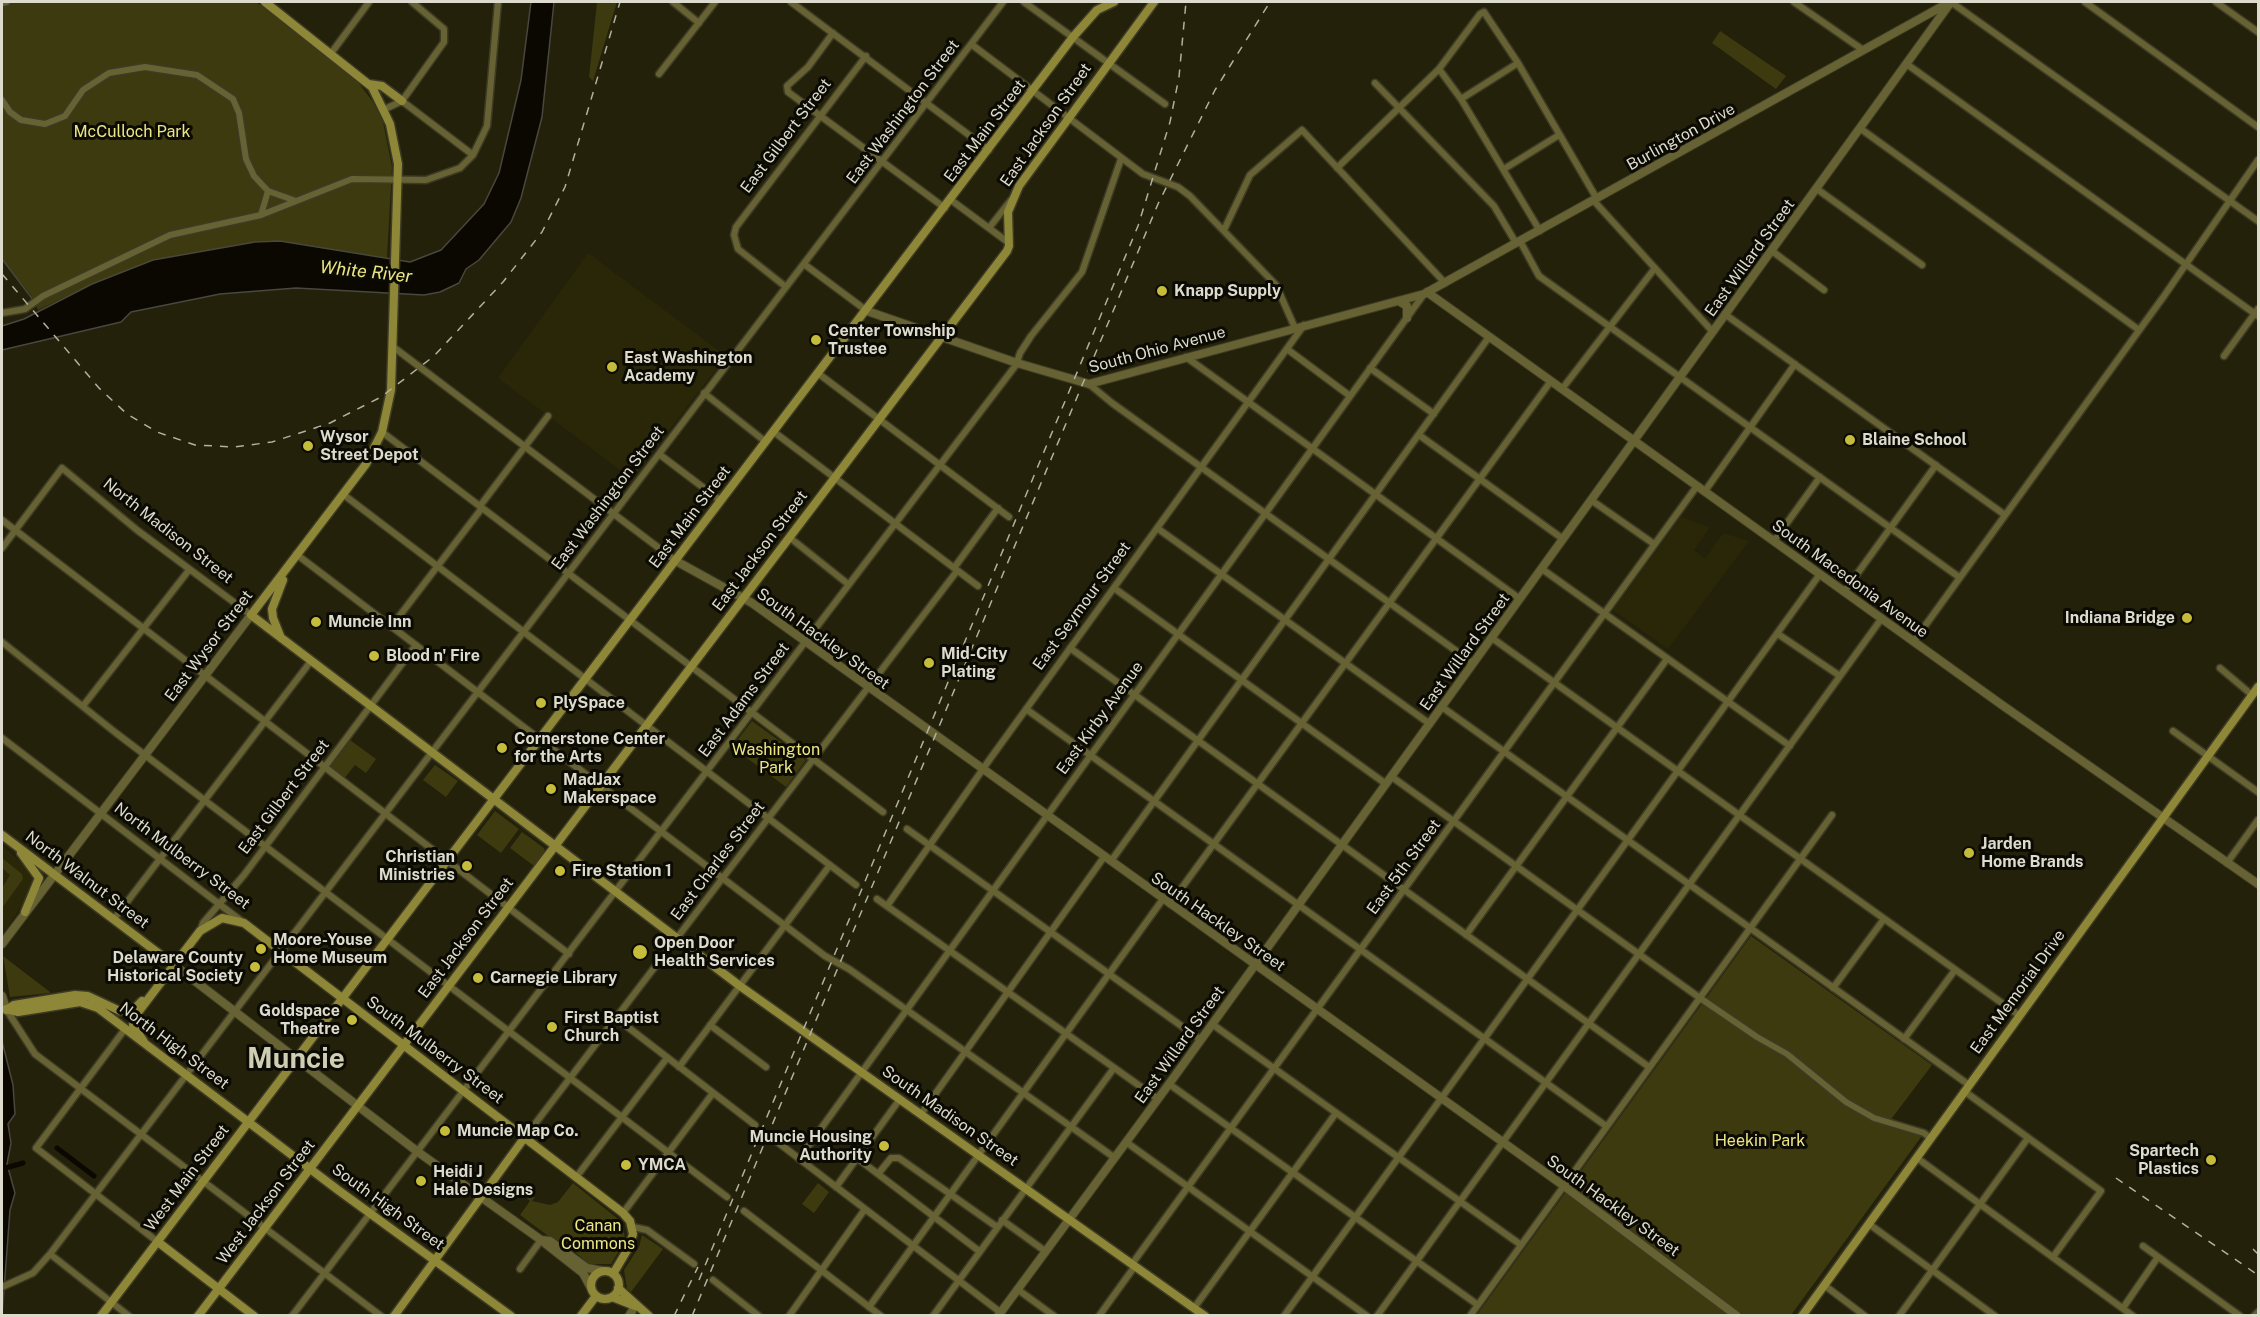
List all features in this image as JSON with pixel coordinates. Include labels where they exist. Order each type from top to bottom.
[{"type":"main road","points":[[266,2],[332,52],[369,84],[382,86],[402,101]]},
{"type":"main road","name":"East Main Street","points":[[297,1059],[1073,37],[1097,10],[1114,2]]},
{"type":"main road","points":[[1142,2],[1152,4]]},
{"type":"main road","name":"East Jackson Street","points":[[358,1106],[1009,249],[1008,212],[1014,195],[1152,4]]},
{"type":"main road","name":"East Wysor Street","points":[[251,615],[344,495],[366,464],[382,432],[391,390],[396,142],[385,110],[369,84]]},
{"type":"main road","points":[[282,639],[273,618],[272,609],[275,594],[290,563]]},
{"type":"main road","name":"North Madison Street","points":[[251,615],[495,799]]},
{"type":"main road","name":"East Memorial Drive","points":[[1802,1316],[2161,818],[2259,687]]},
{"type":"main road","name":"South Madison Street","points":[[495,799],[740,986],[1203,1315]]},
{"type":"main road","name":"North Walnut Street","points":[[2,835],[174,965]]},
{"type":"main road","points":[[16,845],[39,878],[25,912]]},
{"type":"main road","points":[[200,931],[222,918],[244,923]]},
{"type":"main road","name":"North Mulberry Street","points":[[244,923],[344,999]]},
{"type":"main road","name":"East Gilbert Street","points":[[155,989],[200,931]]},
{"type":"main road","points":[[144,1042],[134,1029],[134,1020],[155,989]]},
{"type":"main road","name":"North High Street","points":[[4,1010],[14,1005],[82,995],[96,999],[115,1011],[124,1012],[135,1008],[155,989]]},
{"type":"main road","name":"South Mulberry Street","points":[[344,999],[623,1213]]},
{"type":"main road","name":"North High Street","points":[[4,1010],[18,1012],[72,1002],[87,1003],[144,1042],[250,1121]]},
{"type":"main road","name":"West Main Street","points":[[100,1316],[297,1059]]},
{"type":"main road","name":"West Jackson Street","points":[[198,1316],[358,1106]]},
{"type":"main road","name":"South High Street","points":[[250,1121],[370,1214],[511,1316]]},
{"type":"main road","name":"East Charles Street","points":[[394,1316],[479,1196],[525,1137]]},
{"type":"main road","points":[[581,1316],[593,1292],[593,1277],[608,1272],[629,1247],[633,1227],[623,1213]]},
{"type":"main road","points":[[158,1242],[254,1316]]},
{"type":"main road","points":[[608,1272],[618,1280],[618,1288],[612,1297]]},
{"type":"main road","points":[[618,1288],[635,1306],[649,1316]]},
{"type":"main road","points":[[593,1292],[602,1299],[612,1297],[635,1306]]},
{"type":"street","points":[[2,3],[7,2]]},
{"type":"street","points":[[332,52],[369,2]]},
{"type":"street","points":[[385,110],[402,101],[444,42],[445,35],[441,27],[412,2]]},
{"type":"street","points":[[2,313],[25,309],[44,296],[170,235],[261,214],[359,177],[426,180],[460,168],[473,155],[484,135],[490,112],[498,2]]},
{"type":"street","points":[[673,2],[699,23]]},
{"type":"street","points":[[659,74],[715,2]]},
{"type":"street","points":[[791,2],[989,150]]},
{"type":"street","name":"East Washington Street","points":[[2,1287],[26,1276],[50,1254],[1003,2]]},
{"type":"street","points":[[1024,2],[1165,104]]},
{"type":"street","points":[[1794,2],[1863,51]]},
{"type":"street","points":[[1951,2],[2259,221]]},
{"type":"street","name":"Burlington Drive","points":[[1426,293],[1951,2]]},
{"type":"street","name":"East Willard Street","points":[[999,1314],[1170,1084],[1951,2]]},
{"type":"street","points":[[2085,2],[2259,127]]},
{"type":"street","points":[[2216,2],[2259,32]]},
{"type":"street","points":[[1337,168],[1439,69],[1480,14],[1484,12],[1518,63],[1596,200],[1713,332]]},
{"type":"street","points":[[833,33],[808,66],[786,89],[945,208]]},
{"type":"street","points":[[971,44],[1121,159],[1143,174],[1181,189],[1276,285],[1295,328]]},
{"type":"street","name":"East Gilbert Street","points":[[786,287],[738,249],[734,235],[738,223],[866,56]]},
{"type":"street","points":[[1461,99],[1518,63]]},
{"type":"street","points":[[1908,64],[2184,264],[2257,313],[2224,356]]},
{"type":"street","points":[[2,100],[10,112],[21,120],[45,124],[65,116],[83,90],[109,73],[145,67],[197,75],[234,99],[239,112],[248,164],[268,191],[296,201]]},
{"type":"street","points":[[1439,69],[1461,99],[1540,231]]},
{"type":"street","points":[[1375,83],[1494,206],[1539,276],[1959,577]]},
{"type":"street","points":[[402,101],[473,155]]},
{"type":"street","points":[[1861,129],[2139,330]]},
{"type":"street","points":[[1224,230],[1250,175],[1302,130],[1445,283]]},
{"type":"street","points":[[1504,169],[1559,135]]},
{"type":"street","name":"East Adams Street","points":[[292,1316],[1017,363],[1020,353],[1031,336],[1082,272],[1121,159]]},
{"type":"street","points":[[1914,641],[2259,160]]},
{"type":"street","points":[[1817,189],[1922,265]]},
{"type":"street","points":[[261,214],[268,191]]},
{"type":"street","points":[[989,228],[1014,195]]},
{"type":"street","points":[[951,200],[1009,243]]},
{"type":"street","points":[[1772,251],[1824,290]]},
{"type":"street","points":[[804,264],[867,311]]},
{"type":"street","points":[[1562,389],[1655,268]]},
{"type":"street","name":"South Ohio Avenue","points":[[867,311],[1017,363],[1089,384],[1426,293]]},
{"type":"street","name":"East Kirby Avenue","points":[[799,1159],[948,950],[1426,293]]},
{"type":"street","name":"South Macedonia Avenue","points":[[1426,293],[2161,818],[2259,884]]},
{"type":"street","points":[[1399,301],[1407,306],[1407,318]]},
{"type":"street","points":[[1726,315],[2005,515]]},
{"type":"street","name":"East Seymour Street","points":[[887,906],[1026,709],[1304,325]]},
{"type":"street","points":[[921,1114],[1050,932],[1154,801],[1198,741],[1489,337]]},
{"type":"street","points":[[392,346],[676,561]]},
{"type":"street","points":[[1287,349],[1350,396]]},
{"type":"street","points":[[1186,357],[1520,598]]},
{"type":"street","points":[[1705,491],[1752,428],[1795,364]]},
{"type":"street","points":[[1370,368],[1434,414]]},
{"type":"street","points":[[819,374],[1009,517]]},
{"type":"street","points":[[871,1311],[913,1246],[1109,974],[1214,844],[1551,381]]},
{"type":"street","points":[[1089,384],[1201,468],[1473,663]]},
{"type":"street","points":[[704,393],[766,442]]},
{"type":"street","points":[[391,627],[548,416]]},
{"type":"street","points":[[382,432],[883,812]]},
{"type":"street","points":[[774,432],[978,586]]},
{"type":"street","points":[[1419,435],[1563,538]]},
{"type":"street","points":[[658,454],[721,501]]},
{"type":"street","points":[[1844,592],[1936,465]]},
{"type":"street","name":"North Madison Street","points":[[15,531],[62,468],[189,570],[251,615]]},
{"type":"street","points":[[1774,541],[1820,477]]},
{"type":"street","name":"East 5th Street","points":[[1099,1316],[1189,1188],[1697,486]]},
{"type":"street","points":[[344,495],[522,633],[856,885]]},
{"type":"street","points":[[1592,500],[1654,544]]},
{"type":"street","name":"East Charles Street","points":[[525,1137],[615,1018],[678,940],[868,688],[998,508]]},
{"type":"street","points":[[2,520],[264,723],[569,954]]},
{"type":"street","points":[[1157,528],[1430,724]]},
{"type":"street","points":[[2,548],[15,531]]},
{"type":"street","points":[[789,537],[848,584]]},
{"type":"street","points":[[296,554],[825,956],[907,1010],[1115,1158]]},
{"type":"street","name":"South Hackley Street","points":[[676,561],[743,597],[1564,1186],[1737,1316]]},
{"type":"street","points":[[1542,569],[1790,746]]},
{"type":"street","points":[[82,706],[189,570]]},
{"type":"street","points":[[1284,1316],[1820,574]]},
{"type":"street","points":[[1114,588],[1386,784]]},
{"type":"street","name":"East Wysor Street","points":[[2,944],[251,615]]},
{"type":"street","points":[[1377,1316],[1882,618]]},
{"type":"street","points":[[1778,634],[1840,676]]},
{"type":"street","points":[[1491,638],[2020,1016]]},
{"type":"street","points":[[2,642],[204,800],[726,1197]]},
{"type":"street","name":"East Gilbert Street","points":[[200,931],[416,645]]},
{"type":"street","points":[[1070,648],[1649,1067]]},
{"type":"street","points":[[1466,935],[1667,658]]},
{"type":"street","points":[[114,919],[311,662]]},
{"type":"street","points":[[2220,668],[2252,695]]},
{"type":"street","points":[[1442,707],[1904,1039],[2028,1138],[2101,1191],[2053,1257]]},
{"type":"street","points":[[1026,709],[1606,1126]]},
{"type":"street","points":[[2173,731],[2259,792]]},
{"type":"street","name":"North Mulberry Street","points":[[2,738],[244,923]]},
{"type":"street","points":[[1392,777],[1700,998],[1756,1037],[1787,1054],[1846,1102],[1874,1118],[1924,1133],[1930,1138]]},
{"type":"street","points":[[1470,1316],[1832,815]]},
{"type":"street","points":[[2227,863],[2259,820]]},
{"type":"street","points":[[907,829],[1201,1040]]},
{"type":"street","points":[[679,1067],[830,865]]},
{"type":"street","points":[[877,899],[1158,1099]]},
{"type":"street","points":[[1833,988],[1884,919]]},
{"type":"street","name":"North Walnut Street","points":[[174,965],[418,1152],[542,1240]]},
{"type":"street","points":[[1904,1039],[1956,970]]},
{"type":"street","points":[[2,996],[4,1010],[31,1051],[381,1316]]},
{"type":"street","points":[[615,1018],[755,1125]]},
{"type":"street","points":[[1212,1024],[1521,1245]]},
{"type":"street","points":[[710,1025],[766,1067]]},
{"type":"street","points":[[125,1029],[37,1146],[37,1150],[158,1242]]},
{"type":"street","points":[[577,1176],[667,1058]]},
{"type":"street","points":[[933,1316],[1114,1068]]},
{"type":"street","points":[[1170,1084],[1478,1305]]},
{"type":"street","points":[[623,1213],[714,1093]]},
{"type":"street","points":[[836,1186],[900,1099]]},
{"type":"street","points":[[1194,1308],[1336,1113]]},
{"type":"street","points":[[1899,1316],[2028,1138]]},
{"type":"street","points":[[776,1141],[999,1314]]},
{"type":"street","points":[[1126,1142],[1367,1316]]},
{"type":"street","points":[[878,1174],[891,1158],[896,1156],[997,1227]]},
{"type":"street","points":[[857,1158],[979,1251]]},
{"type":"street","points":[[1917,1158],[2133,1316]]},
{"type":"street","points":[[789,1316],[865,1209]]},
{"type":"street","points":[[744,1211],[871,1311],[881,1316]]},
{"type":"street","points":[[1002,1220],[1044,1251]]},
{"type":"street","points":[[1869,1224],[1995,1316]]},
{"type":"street","points":[[633,1227],[647,1230],[694,1264]]},
{"type":"street","points":[[520,1269],[542,1240]]},
{"type":"street","points":[[542,1240],[550,1241],[587,1268],[608,1272]]},
{"type":"street","points":[[542,1240],[583,1273],[593,1292]]},
{"type":"street","points":[[2143,1246],[2240,1316]]},
{"type":"street","points":[[50,1254],[129,1316]]},
{"type":"street","points":[[2123,1308],[2158,1257]]},
{"type":"street","points":[[713,1281],[759,1316]]},
{"type":"street","points":[[1824,1285],[1865,1316]]},
{"type":"street","points":[[1017,1289],[1054,1316]]},
{"type":"street","points":[[629,1316],[635,1306]]},
{"type":"street","points":[[2254,1316],[2259,1312]]},
{"type":"shaded area","name":"East Washington Academy","points":[[588,253],[726,356],[632,479],[498,378]]},
{"type":"shaded area","points":[[1681,517],[1710,527],[1694,550],[1705,559],[1723,533],[1749,541],[1668,649],[1613,610]]},
{"type":"shaded area","points":[[2,845],[35,876],[34,886],[2,936]]},
{"type":"green space","name":"McCulloch Park","points":[[2,2],[256,2],[339,64],[358,82],[373,102],[383,122],[392,167],[387,258],[280,241],[255,242],[153,260],[92,284],[38,310],[31,295],[2,259]]},
{"type":"green space","points":[[597,2],[617,2],[593,81],[589,77]]},
{"type":"green space","points":[[1720,31],[1786,76],[1776,89],[1712,43]]},
{"type":"green space","name":"Washington Park","points":[[752,721],[806,760],[786,787],[732,747]]},
{"type":"green space","points":[[350,740],[376,759],[366,773],[355,765],[343,780],[330,767]]},
{"type":"green space","points":[[435,765],[458,781],[446,797],[423,780]]},
{"type":"green space","points":[[495,811],[519,829],[501,853],[477,835]]},
{"type":"green space","points":[[522,832],[544,848],[545,852],[534,866],[510,848]]},
{"type":"green space","points":[[2,858],[22,874],[23,879],[2,908],[2,888],[10,875],[2,868]]},
{"type":"green space","name":"Heekin Park","points":[[1751,936],[1932,1065],[1889,1122],[1924,1133],[1791,1315],[1476,1316]]},
{"type":"green space","points":[[3,956],[50,992],[50,993],[10,997]]},
{"type":"green space","name":"Canan Commons","points":[[573,1183],[623,1223],[625,1241],[611,1264],[589,1264],[567,1245],[551,1238],[520,1215],[530,1201],[527,1198],[529,1196],[535,1197],[532,1201],[550,1205],[558,1202]]},
{"type":"green space","points":[[818,1183],[829,1192],[814,1213],[802,1204]]},
{"type":"green space","points":[[642,1235],[663,1249],[631,1292],[627,1289],[624,1270],[639,1247]]},
{"type":"water","name":"White River","points":[[531,2],[554,2],[542,117],[521,198],[511,222],[479,260],[466,269],[459,283],[440,292],[424,295],[296,288],[220,294],[131,312],[121,322],[2,350],[2,326],[24,319],[92,284],[153,260],[255,242],[280,241],[410,262],[441,250],[484,204],[499,173],[521,80]]},
{"type":"water","points":[[2,1041],[13,1085],[15,1114],[8,1124],[11,1143],[7,1164],[15,1193],[10,1210],[2,1316]]},
{"type":"waterway","points":[[2,259],[34,301]]},
{"type":"waterway","points":[[57,1148],[94,1176]]},
{"type":"waterway","points":[[2,1169],[23,1163]]},
{"type":"railway","points":[[2,274],[99,388],[127,414],[157,432],[195,445],[234,447],[272,442],[330,423],[381,397],[434,356],[503,282],[542,232],[565,187],[620,2]]},
{"type":"railway","points":[[699,1280],[1138,226],[1170,122],[1179,77],[1186,2]]},
{"type":"railway","points":[[692,1316],[1158,204],[1215,90],[1270,2]]},
{"type":"railway","points":[[2116,1178],[2258,1275]]},
{"type":"railway","points":[[2253,1249],[2258,1254]]},
{"type":"railway","points":[[674,1316],[698,1267]]},
{"type":"place","name":"Knapp Supply","points":[[1162,291]]},
{"type":"place","name":"Center Township Trustee","points":[[816,340]]},
{"type":"place","name":"East Washington Academy","points":[[612,367]]},
{"type":"place","name":"Blaine School","points":[[1850,440]]},
{"type":"place","name":"Wysor Street Depot","points":[[308,446]]},
{"type":"place","name":"Indiana Bridge","points":[[2187,618]]},
{"type":"place","name":"Muncie Inn","points":[[316,622]]},
{"type":"place","name":"Blood n' Fire","points":[[374,656]]},
{"type":"place","name":"Mid-City Plating","points":[[929,663]]},
{"type":"place","name":"PlySpace","points":[[541,703]]},
{"type":"place","name":"Cornerstone Center for the Arts","points":[[502,748]]},
{"type":"place","name":"MadJax Makerspace","points":[[551,789]]},
{"type":"place","name":"Jarden Home Brands","points":[[1969,853]]},
{"type":"place","name":"Christian Ministries","points":[[467,866]]},
{"type":"place","name":"Fire Station 1","points":[[560,871]]},
{"type":"place","name":"Moore-Youse Home Museum","points":[[261,949]]},
{"type":"place","name":"Open Door Health Services","points":[[640,952]]},
{"type":"place","name":"Delaware County Historical Society","points":[[255,967]]},
{"type":"place","name":"Carnegie Library","points":[[478,978]]},
{"type":"place","name":"Goldspace Theatre","points":[[352,1020]]},
{"type":"place","name":"First Baptist Church","points":[[552,1027]]},
{"type":"place","name":"Muncie Map Co.","points":[[445,1131]]},
{"type":"place","name":"Muncie Housing Authority","points":[[884,1146]]},
{"type":"place","name":"Spartech Plastics","points":[[2211,1160]]},
{"type":"place","name":"YMCA","points":[[626,1165]]},
{"type":"place","name":"Heidi J Hale Designs","points":[[421,1181]]},
{"type":"district","name":"Muncie","points":[[296,1059]]}]
